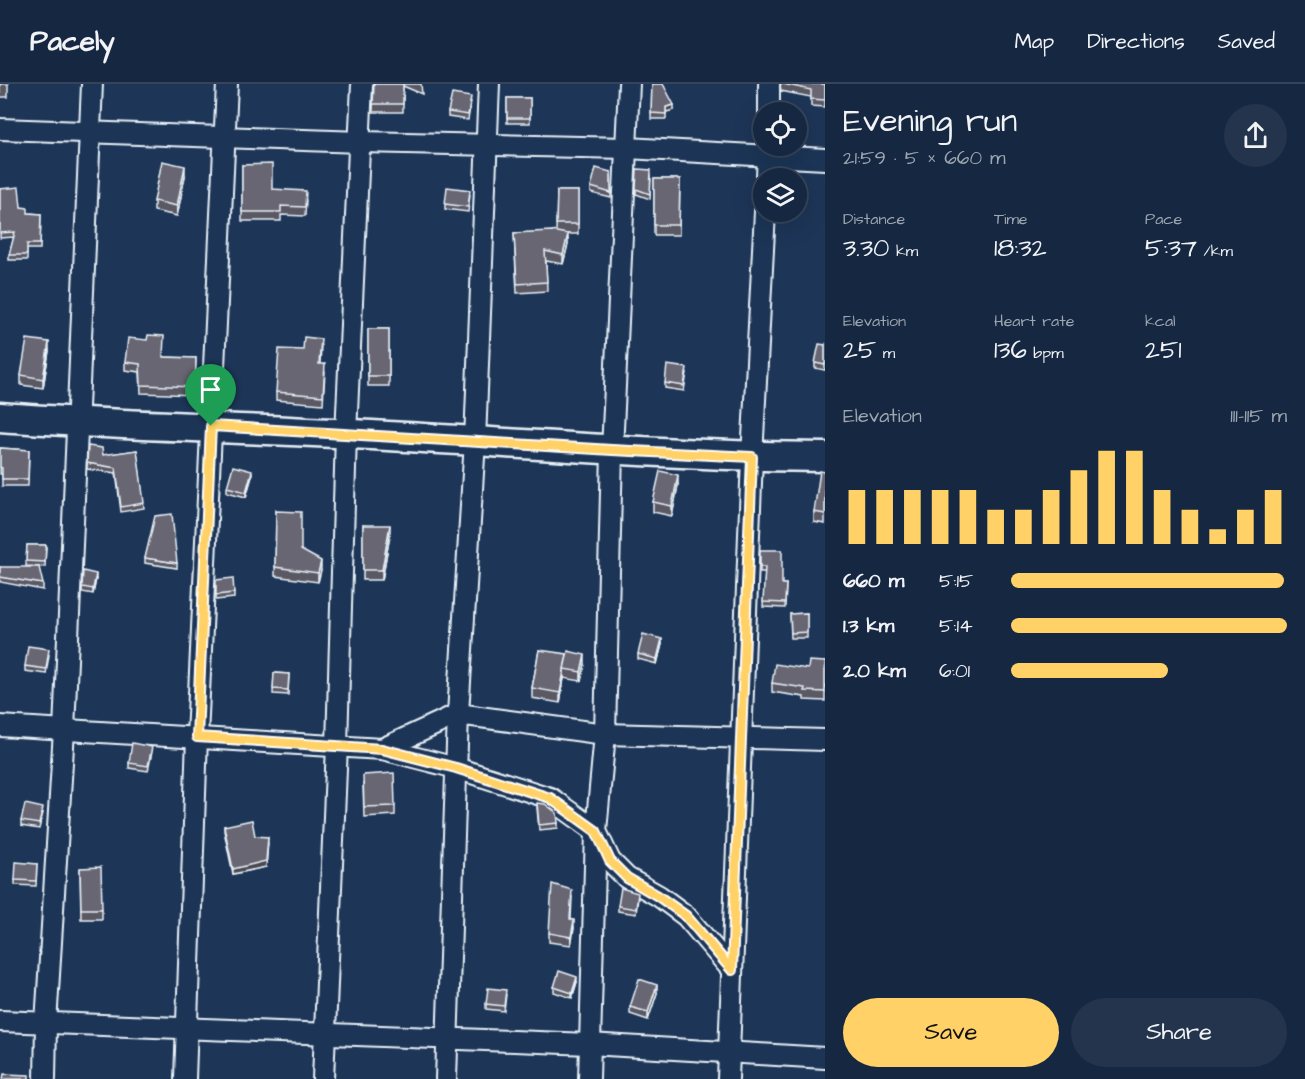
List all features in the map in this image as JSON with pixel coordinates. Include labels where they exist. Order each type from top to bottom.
[{"type":"street","points":[[45,1079],[46,1024],[64,730],[92,84]]},
{"type":"street","points":[[185,1079],[197,737],[227,84]]},
{"type":"street","points":[[323,1079],[337,745],[346,434],[362,84]]},
{"type":"street","points":[[446,1079],[458,714],[475,441],[489,84]]},
{"type":"street","points":[[589,1079],[596,831],[605,734],[612,450],[629,84]]},
{"type":"street","points":[[769,84],[769,102]]},
{"type":"street","points":[[0,129],[361,142],[753,151]]},
{"type":"street","points":[[804,156],[825,159]]},
{"type":"street","points":[[728,1079],[752,457],[764,222]]},
{"type":"street","points":[[0,417],[78,423],[211,426],[752,457],[825,457]]},
{"type":"street","points":[[382,749],[458,714],[605,734],[825,740]]},
{"type":"street","points":[[0,726],[382,749],[456,768],[550,798],[596,831],[610,861],[627,878],[686,916],[732,970]]},
{"type":"street","points":[[0,1021],[590,1044],[825,1058]]},
{"type":"building","points":[[374,84],[403,84],[403,104],[373,104]]},
{"type":"building","points":[[652,84],[663,84],[674,105],[666,107],[666,114],[651,113]]},
{"type":"building","points":[[783,84],[825,84],[825,100],[811,99],[811,90]]},
{"type":"building","points":[[452,94],[471,97],[468,115],[448,112]]},
{"type":"building","points":[[507,98],[530,98],[530,118],[507,118]]},
{"type":"building","points":[[162,161],[185,166],[177,206],[154,201]]},
{"type":"building","points":[[272,164],[272,189],[306,191],[305,207],[281,206],[281,212],[242,212],[242,165]]},
{"type":"building","points":[[596,168],[611,172],[611,193],[591,187]]},
{"type":"building","points":[[637,169],[651,170],[650,194],[636,189]]},
{"type":"building","points":[[654,179],[680,179],[679,225],[654,225]]},
{"type":"building","points":[[19,187],[21,207],[28,208],[28,213],[41,214],[40,244],[27,244],[27,255],[9,255],[15,232],[0,233],[0,189]]},
{"type":"building","points":[[447,187],[470,190],[468,207],[445,204]]},
{"type":"building","points":[[557,191],[578,191],[578,224],[556,224]]},
{"type":"building","points":[[551,231],[568,234],[563,255],[545,251],[547,282],[517,284],[514,233]]},
{"type":"building","points":[[368,329],[389,329],[389,376],[368,376]]},
{"type":"building","points":[[148,335],[164,336],[163,357],[196,358],[195,387],[141,385],[140,364],[125,362],[128,338],[147,340]]},
{"type":"building","points":[[304,337],[321,339],[319,364],[325,364],[323,396],[276,392],[279,349],[303,350]]},
{"type":"building","points":[[27,339],[49,342],[43,379],[21,375]]},
{"type":"building","points":[[819,344],[825,345],[825,365],[815,363]]},
{"type":"building","points":[[667,365],[687,368],[684,386],[665,383]]},
{"type":"building","points":[[88,446],[102,448],[103,455],[137,450],[144,503],[121,507],[116,468],[87,463]]},
{"type":"building","points":[[0,448],[29,450],[28,479],[2,479]]},
{"type":"building","points":[[233,466],[252,471],[246,492],[227,487]]},
{"type":"building","points":[[660,471],[678,475],[672,506],[653,502]]},
{"type":"building","points":[[820,471],[825,472],[825,514],[814,512]]},
{"type":"building","points":[[276,511],[301,512],[301,550],[321,561],[318,573],[275,567]]},
{"type":"building","points":[[172,514],[177,563],[145,558],[155,516]]},
{"type":"building","points":[[363,525],[390,525],[382,570],[363,570]]},
{"type":"building","points":[[27,545],[46,545],[45,562],[26,561]]},
{"type":"building","points":[[760,550],[782,550],[782,584],[786,584],[785,603],[763,602],[765,567],[760,567]]},
{"type":"building","points":[[0,567],[39,567],[43,584],[0,577]]},
{"type":"building","points":[[83,571],[96,574],[93,589],[82,587]]},
{"type":"building","points":[[233,578],[234,593],[216,595],[216,580]]},
{"type":"building","points":[[807,613],[807,632],[791,633],[790,614]]},
{"type":"building","points":[[643,634],[662,639],[657,659],[638,654]]},
{"type":"building","points":[[28,646],[49,649],[46,669],[25,666]]},
{"type":"building","points":[[539,650],[567,654],[560,693],[532,688]]},
{"type":"building","points":[[568,651],[585,655],[581,672],[564,669]]},
{"type":"building","points":[[809,661],[825,662],[825,692],[804,691],[805,688],[772,683],[775,664],[808,669]]},
{"type":"building","points":[[274,673],[289,674],[288,690],[273,689]]},
{"type":"building","points":[[132,743],[152,747],[148,766],[129,763]]},
{"type":"building","points":[[394,773],[395,806],[364,807],[363,775]]},
{"type":"building","points":[[537,803],[545,804],[557,813],[558,823],[539,825]]},
{"type":"building","points":[[25,804],[43,808],[39,824],[21,821]]},
{"type":"building","points":[[252,820],[255,836],[268,837],[266,861],[233,869],[224,826]]},
{"type":"building","points":[[16,862],[37,864],[36,881],[15,880]]},
{"type":"building","points":[[101,867],[102,909],[81,909],[80,868]]},
{"type":"building","points":[[552,884],[572,890],[570,919],[574,920],[571,937],[549,933]]},
{"type":"building","points":[[621,888],[638,893],[636,909],[618,906]]},
{"type":"building","points":[[559,971],[577,977],[572,993],[554,987]]},
{"type":"building","points":[[639,979],[657,985],[648,1012],[630,1007]]},
{"type":"building","points":[[488,988],[506,990],[504,1006],[486,1004]]},
{"type":"building","points":[[4,1074],[29,1075],[29,1079],[3,1079]]},
{"type":"route","points":[[211,426],[752,457],[732,970],[686,916],[627,878],[610,861],[596,831],[550,798],[456,768],[382,749],[197,737],[211,426]]}]
